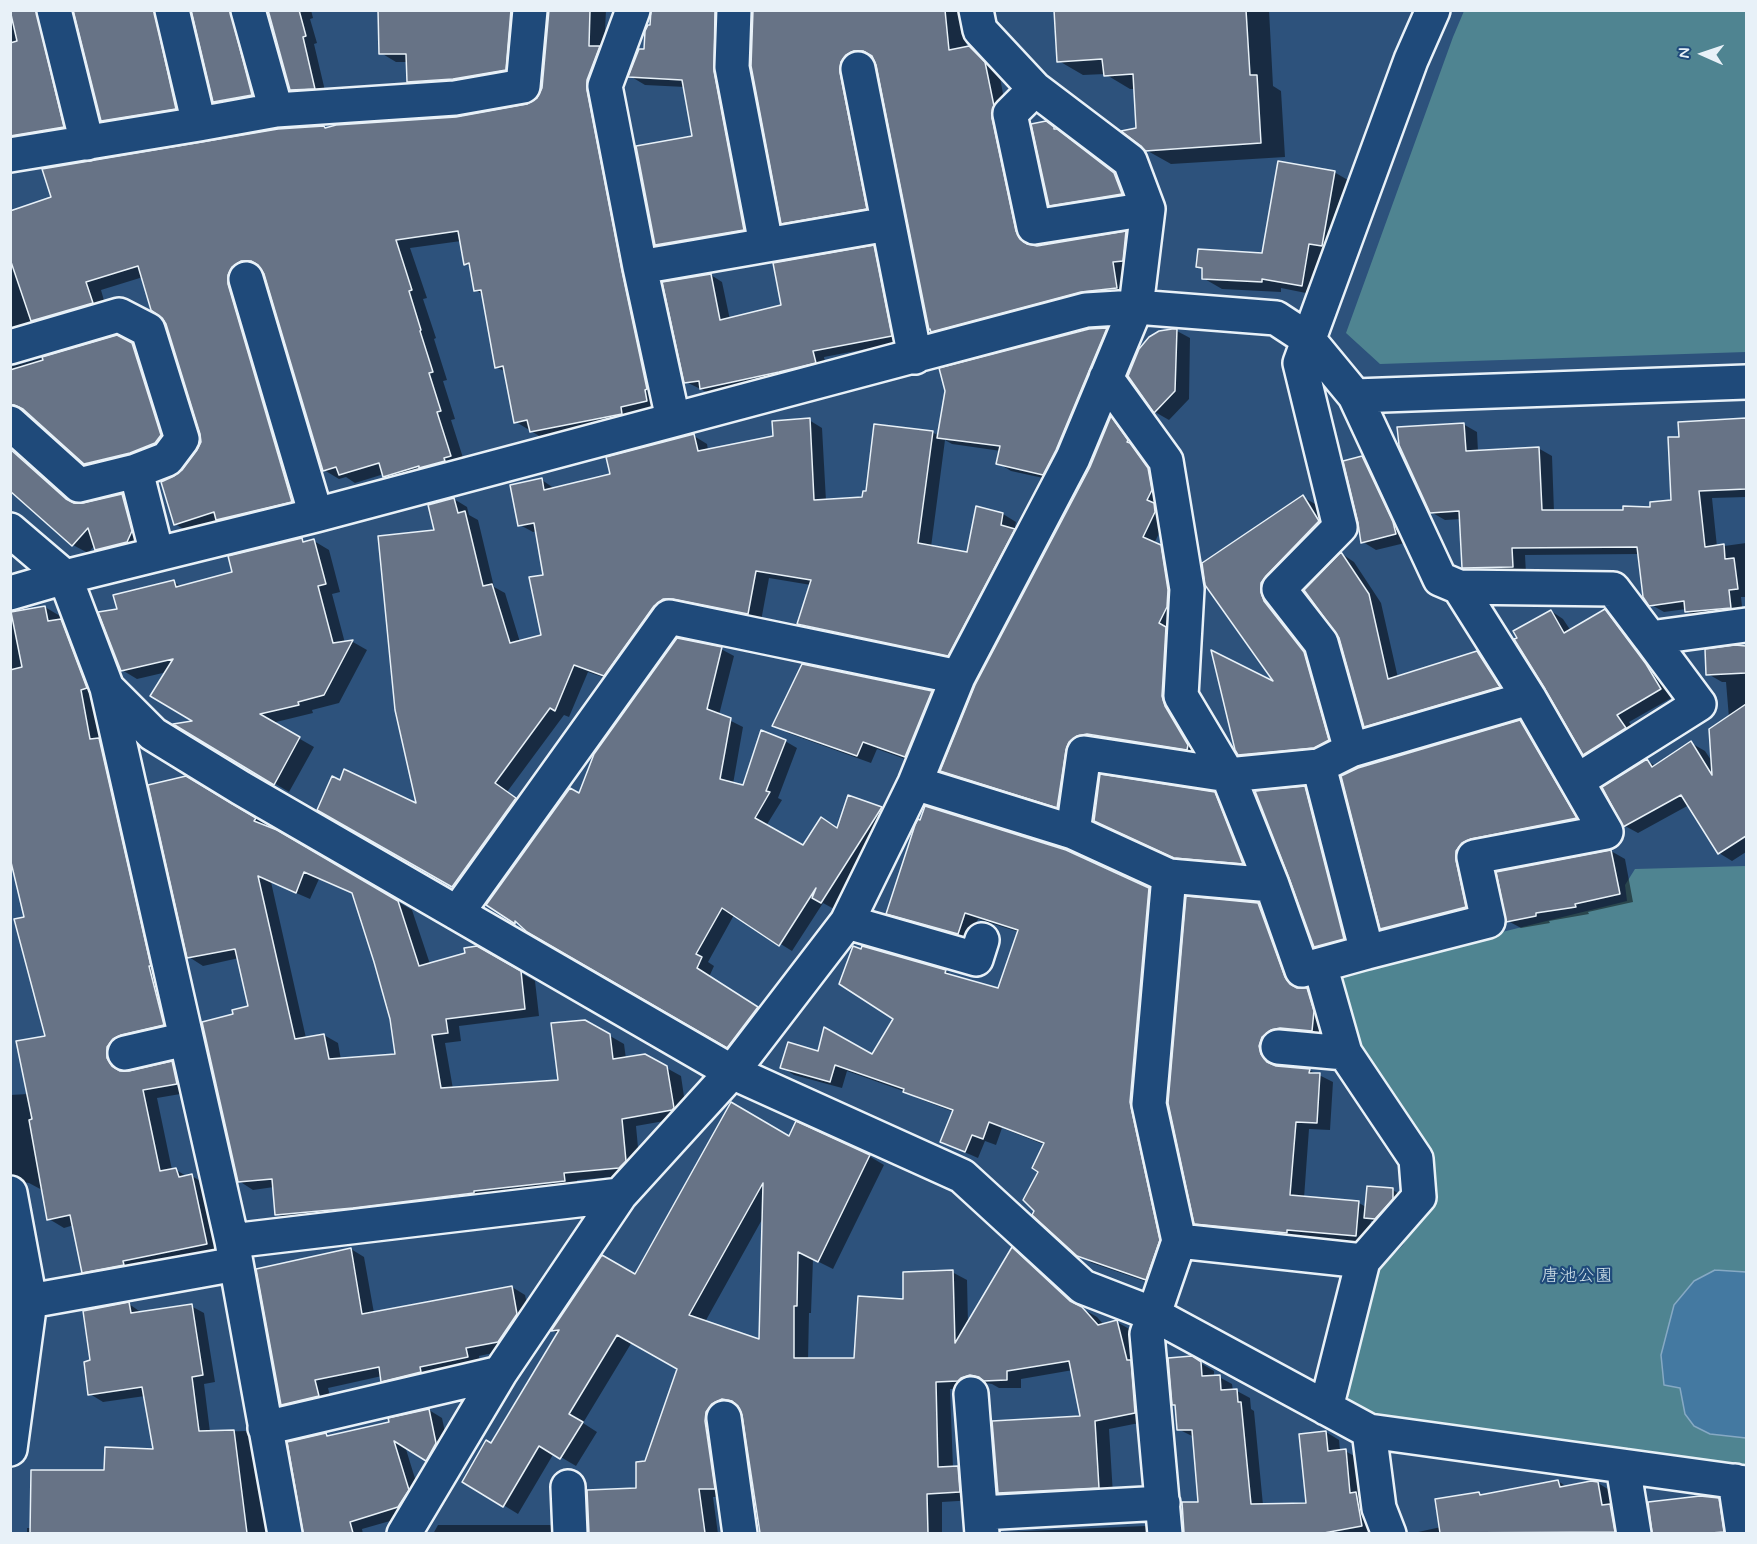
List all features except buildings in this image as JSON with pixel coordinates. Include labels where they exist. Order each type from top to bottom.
[{"type":"street","points":[[54,10],[87,143]]},
{"type":"street","points":[[172,10],[199,124]]},
{"type":"street","points":[[248,10],[276,110]]},
{"type":"street","points":[[10,155],[276,110],[455,98],[523,86],[530,10]]},
{"type":"street","points":[[633,10],[605,86],[640,267],[673,419]]},
{"type":"street","points":[[734,10],[732,67],[766,244]]},
{"type":"street","points":[[404,1533],[500,1373],[620,1195],[732,1072],[847,922],[915,783],[958,677],[1073,458],[1136,307],[1148,208],[1130,162],[1035,89],[980,30],[976,10]]},
{"type":"street","points":[[1352,750],[1321,643],[1279,589],[1340,527],[1300,363],[1411,60],[1433,10]]},
{"type":"street","points":[[858,69],[915,357]]},
{"type":"street","points":[[1035,89],[1010,114],[1034,226],[1148,208]]},
{"type":"street","points":[[640,267],[888,224]]},
{"type":"street","points":[[246,279],[316,515]]},
{"type":"street","points":[[10,593],[65,577],[316,515],[1086,310],[1136,307],[1276,318],[1308,339],[1355,396],[1440,579],[1458,587],[1613,589],[1699,704],[1576,781]]},
{"type":"street","points":[[10,347],[119,315],[148,330],[182,439],[167,459],[136,471],[79,485],[10,423]]},
{"type":"street","points":[[1106,378],[1166,461],[1187,589],[1181,696],[1228,775],[1272,885],[1302,970],[1488,921],[1473,856],[1606,832],[1529,698],[1458,587]]},
{"type":"street","points":[[1355,396],[1746,382]]},
{"type":"street","points":[[136,471],[157,554]]},
{"type":"street","points":[[10,530],[65,577],[106,687],[234,1253],[285,1533]]},
{"type":"street","points":[[457,913],[669,617],[958,677]]},
{"type":"street","points":[[1650,638],[1746,625]]},
{"type":"street","points":[[106,687],[153,734],[241,788],[732,1072],[963,1176],[1083,1287],[1153,1314],[1369,1431],[1741,1482],[1743,1533]]},
{"type":"street","points":[[1073,832],[1084,753],[1228,775],[1319,766],[1352,750],[1529,698]]},
{"type":"street","points":[[1319,766],[1367,952]]},
{"type":"street","points":[[915,783],[1073,832],[1168,876],[1272,885]]},
{"type":"street","points":[[971,1394],[982,1523],[1164,1518],[1147,1334],[1179,1241],[1149,1104],[1168,876]]},
{"type":"street","points":[[847,922],[976,959],[982,940]]},
{"type":"street","points":[[1320,965],[1345,1053],[1416,1159],[1419,1197],[1363,1261],[1326,1408]]},
{"type":"street","points":[[125,1053],[186,1039]]},
{"type":"street","points":[[1278,1047],[1345,1053]]},
{"type":"street","points":[[10,1193],[20,1303],[10,1449]]},
{"type":"street","points":[[20,1303],[234,1253],[620,1195]]},
{"type":"street","points":[[1179,1241],[1363,1261]]},
{"type":"street","points":[[265,1428],[500,1373]]},
{"type":"street","points":[[724,1418],[740,1533]]},
{"type":"street","points":[[1369,1431],[1379,1508],[1389,1533]]},
{"type":"street","points":[[1623,1466],[1634,1533]]},
{"type":"street","points":[[568,1487],[570,1533]]},
{"type":"green space","points":[[1464,11],[1746,11],[1746,352],[1380,364],[1346,333]]},
{"type":"green space","name":"唐池公園","points":[[1746,866],[1746,1469],[1457,1435],[1353,1411],[1348,1396],[1376,1273],[1403,1245],[1419,1215],[1430,1183],[1355,1057],[1334,987],[1351,966],[1627,901],[1625,885],[1635,869]]},
{"type":"water","points":[[1715,1270],[1746,1272],[1746,1438],[1710,1434],[1694,1426],[1685,1414],[1680,1388],[1664,1385],[1661,1355],[1674,1305],[1694,1281]]}]
